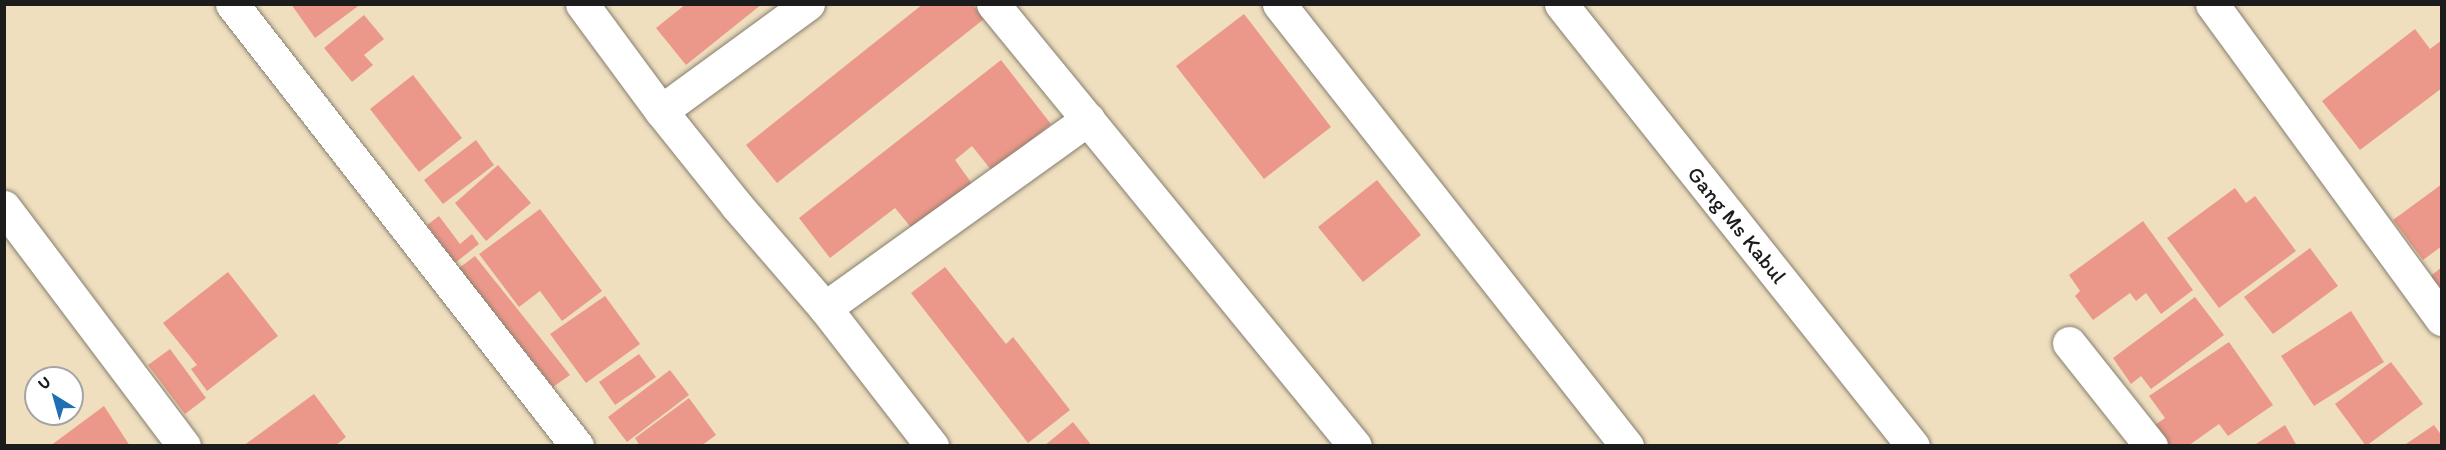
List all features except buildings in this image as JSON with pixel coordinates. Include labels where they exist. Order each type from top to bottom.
[{"type":"street","points":[[232,4],[577,446]]},
{"type":"street","points":[[582,4],[661,111],[737,207],[825,308],[932,446]]},
{"type":"street","points":[[661,111],[808,4]]},
{"type":"street","points":[[993,4],[1355,446]]},
{"type":"street","points":[[1279,4],[1627,446]]},
{"type":"street","name":"Gang Ms Kabul","points":[[1561,4],[1913,446]]},
{"type":"street","points":[[2212,4],[2442,319]]},
{"type":"street","points":[[825,308],[1088,119]]},
{"type":"street","points":[[4,207],[184,446]]},
{"type":"street","points":[[2068,343],[2151,446]]}]
